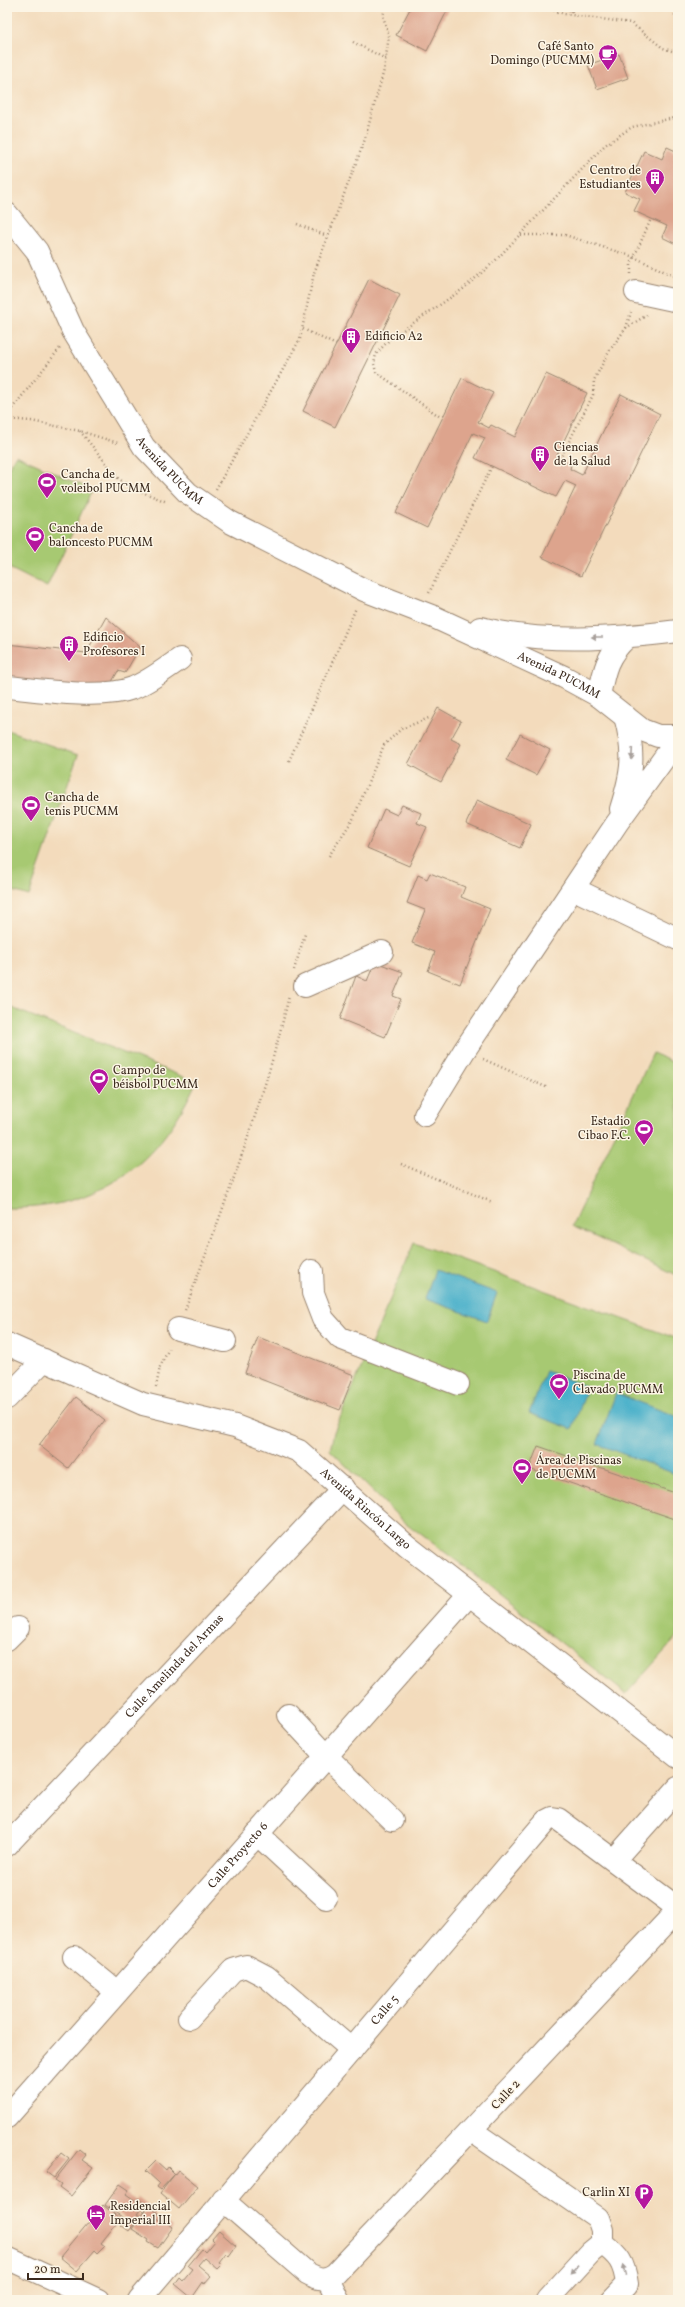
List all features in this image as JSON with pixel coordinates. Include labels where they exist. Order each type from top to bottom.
[{"type":"street","name":"Avenida PUCMM","points":[[7,214],[37,251],[73,331],[144,448],[188,493],[230,522],[364,590],[427,614],[564,677],[599,696],[642,730],[653,734],[678,737]]},
{"type":"street","points":[[636,292],[678,301]]},
{"type":"street","name":"Avenida PUCMM","points":[[427,614],[504,634],[555,638],[627,637],[678,631]]},
{"type":"street","points":[[599,696],[606,664],[617,646],[627,637]]},
{"type":"street","points":[[7,687],[75,693],[118,692],[145,682],[180,659]]},
{"type":"street","points":[[617,823],[630,778],[632,743],[625,716]]},
{"type":"street","points":[[425,1115],[464,1051],[617,823],[678,737]]},
{"type":"street","points":[[574,889],[678,939]]},
{"type":"street","points":[[298,988],[382,952]]},
{"type":"street","points":[[312,1271],[313,1293],[323,1319],[340,1338],[458,1384]]},
{"type":"street","points":[[178,1329],[225,1341]]},
{"type":"street","name":"Avenida Rincón Largo","points":[[7,1344],[152,1407],[236,1426],[299,1451],[343,1488],[407,1546],[678,1757]]},
{"type":"street","points":[[7,1398],[44,1360]]},
{"type":"street","name":"Calle Amelinda del Armas","points":[[7,1845],[343,1488]]},
{"type":"street","name":"Calle Proyecto 6","points":[[7,2117],[469,1594]]},
{"type":"street","points":[[288,1715],[326,1756],[392,1820]]},
{"type":"street","points":[[614,1860],[678,1788]]},
{"type":"street","name":"Calle 5","points":[[139,2300],[546,1822],[552,1818],[558,1819],[614,1860]]},
{"type":"street","points":[[257,1834],[326,1898]]},
{"type":"street","name":"Calle 2","points":[[328,2279],[369,2240],[675,1912],[675,1906],[614,1860]]},
{"type":"street","points":[[74,1957],[117,1992]]},
{"type":"street","points":[[189,2018],[233,1970],[246,1966],[267,1977],[352,2050]]},
{"type":"street","points":[[472,2131],[598,2218],[602,2230],[602,2244]]},
{"type":"street","points":[[223,2200],[307,2273],[315,2278],[328,2279],[338,2300]]},
{"type":"street","points":[[547,2300],[591,2252],[602,2244]]},
{"type":"street","points":[[602,2244],[615,2253],[625,2267],[627,2284],[612,2300]]},
{"type":"street","points":[[7,2258],[98,2300]]},
{"type":"path","points":[[206,505],[291,355],[303,329],[314,273],[364,142],[386,59],[389,36],[383,16],[385,7]]},
{"type":"path","points":[[546,7],[564,14],[631,23],[663,48],[678,53]]},
{"type":"path","points":[[671,7],[678,22]]},
{"type":"path","points":[[353,42],[386,59]]},
{"type":"path","points":[[439,416],[376,372],[374,364],[376,354],[390,339],[463,288],[521,235],[574,175],[615,137],[632,126],[678,117]]},
{"type":"path","points":[[297,224],[327,236]]},
{"type":"path","points":[[521,235],[565,235],[634,257],[678,278]]},
{"type":"path","points":[[560,459],[593,395],[594,380],[610,350],[626,328],[653,313]]},
{"type":"path","points":[[303,329],[336,345]]},
{"type":"path","points":[[7,415],[65,342]]},
{"type":"path","points":[[7,418],[31,421],[80,431],[126,445],[144,448]]},
{"type":"path","points":[[80,431],[118,478],[137,490],[172,503]]},
{"type":"path","points":[[427,614],[492,466]]},
{"type":"path","points":[[290,761],[358,602]]},
{"type":"path","points":[[329,856],[354,819],[384,745],[401,729],[429,718]]},
{"type":"path","points":[[152,1407],[160,1367],[178,1329],[229,1190],[281,1031],[298,988],[294,965],[305,934]]},
{"type":"path","points":[[464,1051],[548,1088]]},
{"type":"path","points":[[401,1164],[492,1202]]},
{"type":"green space","points":[[16,455],[92,490],[47,587],[7,567],[7,470]]},
{"type":"green space","name":"Cancha de tenis PUCMM","points":[[7,730],[78,755],[29,896],[7,889]]},
{"type":"green space","name":"Campo de béisbol PUCMM","points":[[7,1006],[196,1082],[181,1111],[164,1137],[145,1158],[122,1176],[98,1191],[70,1201],[40,1207],[7,1208]]},
{"type":"green space","name":"Estadio Cibao F.C.","points":[[653,1053],[678,1065],[678,1276],[572,1226]]},
{"type":"green space","name":"Área de Piscinas de PUCMM","points":[[414,1243],[678,1339],[678,1636],[626,1694],[478,1577],[402,1520],[330,1450],[334,1432]]},
{"type":"water","points":[[435,1270],[497,1293],[487,1321],[425,1299]]},
{"type":"water","name":"Piscina de Clavado PUCMM","points":[[546,1371],[588,1387],[572,1429],[529,1413]]},
{"type":"water","points":[[616,1393],[678,1417],[678,1475],[597,1444]]},
{"type":"building","points":[[411,7],[449,7],[427,51],[396,35]]},
{"type":"building","points":[[563,7],[574,7],[572,12]]},
{"type":"building","name":"Café Santo Domingo (PUCMM)","points":[[619,54],[628,78],[597,89],[588,65]]},
{"type":"building","name":"Centro de Estudiantes","points":[[667,147],[678,152],[678,245],[662,237],[667,226],[634,211],[640,199],[625,192],[644,151],[662,159]]},
{"type":"building","name":"Edificio A2","points":[[369,279],[400,295],[335,427],[303,411]]},
{"type":"building","name":"Ciencias de la Salud","points":[[546,374],[587,393],[556,457],[571,465],[570,469],[582,475],[621,394],[660,414],[581,576],[542,557],[576,486],[565,481],[556,497],[475,458],[485,438],[473,433],[427,528],[396,513],[462,378],[493,393],[478,422],[489,428],[491,425],[515,437]]},
{"type":"building","name":"Edificio Profesores I","points":[[106,617],[140,647],[125,673],[118,671],[106,692],[7,683],[7,644],[86,653]]},
{"type":"building","points":[[438,708],[461,721],[451,739],[461,744],[441,782],[408,764]]},
{"type":"building","points":[[520,734],[550,750],[536,775],[506,760]]},
{"type":"building","points":[[477,800],[531,824],[520,848],[466,824]]},
{"type":"building","points":[[402,805],[421,813],[417,823],[427,827],[409,866],[367,848],[384,809],[397,815]]},
{"type":"building","points":[[430,873],[465,887],[461,897],[490,909],[460,984],[428,971],[435,952],[412,943],[425,910],[407,903],[418,875],[427,879]]},
{"type":"building","points":[[375,962],[403,972],[393,996],[401,999],[385,1037],[340,1019],[356,976],[367,981]]},
{"type":"building","points":[[258,1337],[354,1375],[340,1410],[245,1373]]},
{"type":"building","points":[[76,1397],[105,1420],[68,1468],[39,1445]]},
{"type":"building","points":[[538,1446],[678,1494],[678,1520],[529,1469]]},
{"type":"building","points":[[79,2149],[86,2155],[82,2160],[93,2168],[71,2196],[59,2187],[61,2184],[55,2180]]},
{"type":"building","points":[[61,2153],[69,2159],[54,2178],[46,2172]]},
{"type":"building","points":[[156,2161],[166,2170],[168,2167],[175,2174],[160,2190],[156,2187],[159,2183],[146,2171]]},
{"type":"building","points":[[178,2170],[198,2186],[179,2209],[160,2193]]},
{"type":"building","name":"Residencial Imperial III","points":[[120,2184],[129,2190],[126,2194],[136,2201],[138,2198],[148,2206],[144,2212],[141,2209],[137,2214],[140,2216],[129,2231],[121,2225],[126,2220],[105,2205]]},
{"type":"building","name":"Residencial Imperial III","points":[[103,2205],[120,2219],[101,2243],[105,2246],[98,2253],[95,2250],[77,2271],[60,2257]]},
{"type":"building","name":"Residencial Imperial III","points":[[149,2206],[158,2213],[155,2217],[163,2223],[165,2221],[173,2227],[158,2248],[132,2229]]},
{"type":"building","points":[[219,2231],[236,2246],[229,2256],[226,2253],[219,2262],[222,2264],[217,2269],[204,2258],[198,2265],[211,2276],[204,2284],[203,2282],[192,2298],[175,2284],[180,2277],[183,2280],[192,2269],[188,2266],[202,2249],[205,2252],[214,2241],[212,2239]]},
{"type":"place","name":"Café Santo Domingo (PUCMM)","points":[[608,71]]},
{"type":"place","name":"Centro de Estudiantes","points":[[655,195]]},
{"type":"place","name":"Edificio A2","points":[[351,354]]},
{"type":"place","name":"Ciencias de la Salud","points":[[540,472]]},
{"type":"place","name":"Cancha de voleibol PUCMM","points":[[47,499]]},
{"type":"place","name":"Cancha de baloncesto PUCMM","points":[[35,553]]},
{"type":"place","name":"Edificio Profesores I","points":[[69,662]]},
{"type":"place","name":"Cancha de tenis PUCMM","points":[[31,822]]},
{"type":"place","name":"Campo de béisbol PUCMM","points":[[99,1095]]},
{"type":"place","name":"Estadio Cibao F.C.","points":[[644,1146]]},
{"type":"place","name":"Piscina de Clavado PUCMM","points":[[559,1400]]},
{"type":"place","name":"Área de Piscinas de PUCMM","points":[[522,1485]]},
{"type":"place","name":"Carlin XI","points":[[644,2210]]},
{"type":"place","name":"Residencial Imperial III","points":[[96,2231]]}]
